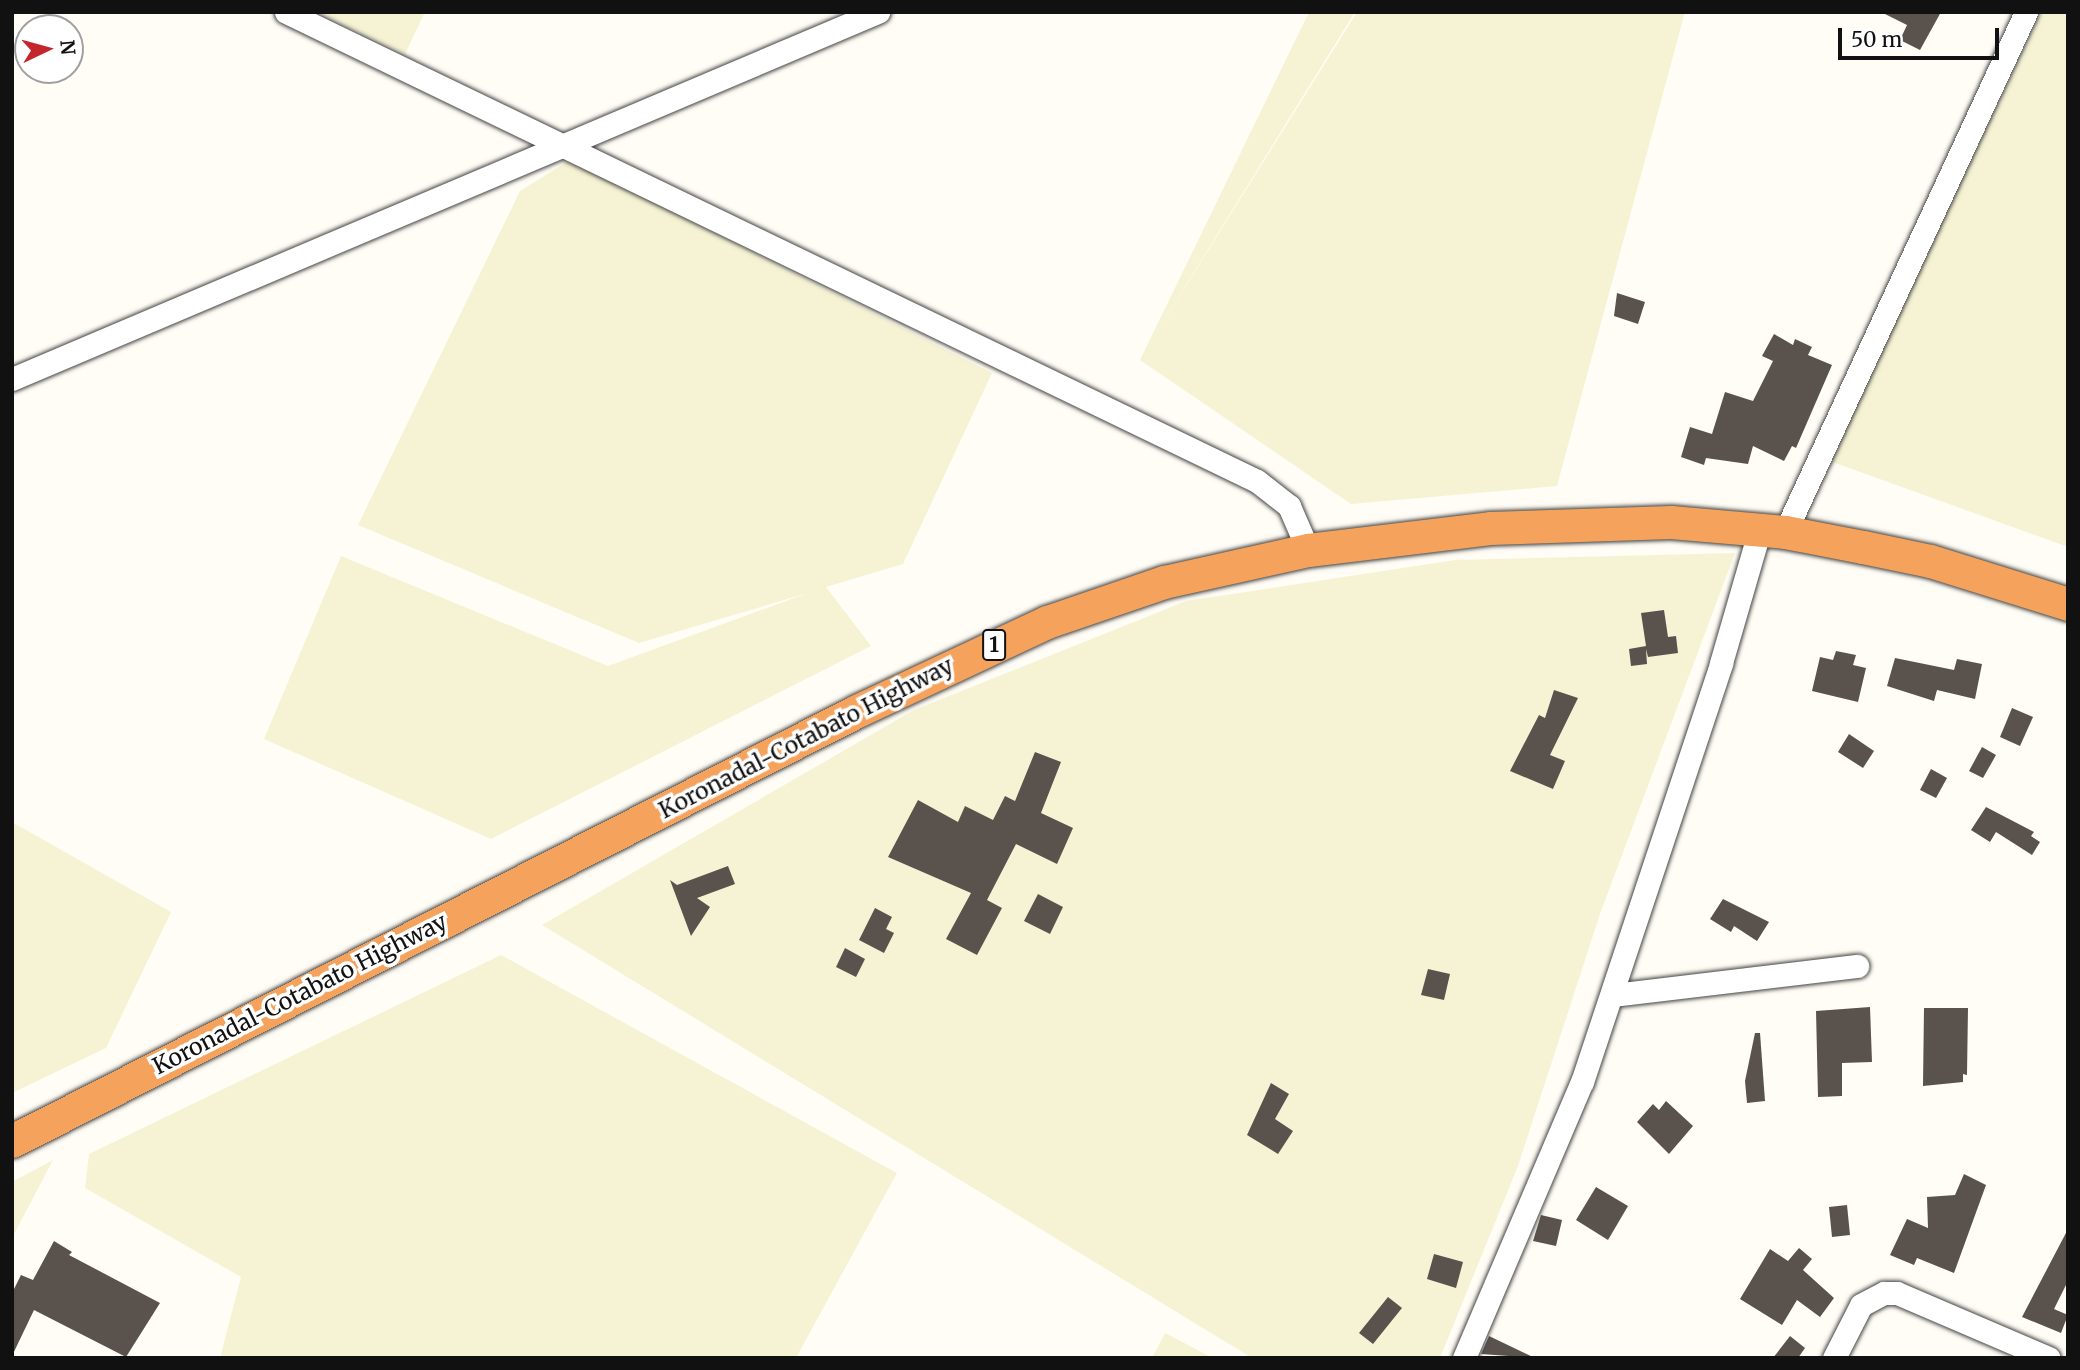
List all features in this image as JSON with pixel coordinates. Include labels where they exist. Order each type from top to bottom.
[{"type":"highway","name":"Koronadal-Cotabato Highway","points":[[12,1141],[979,652],[1047,622],[1164,582],[1308,550],[1571,522],[1671,522],[1772,530],[1930,561],[2068,604]]},
{"type":"street","points":[[286,12],[1257,481],[1289,506],[1308,550]]},
{"type":"street","points":[[12,379],[878,12]]},
{"type":"street","points":[[1464,1358],[1546,1172],[1613,995],[1721,663],[1772,530],[2025,12]]},
{"type":"street","points":[[1613,995],[1857,967]]},
{"type":"street","points":[[1834,1358],[1861,1305],[1884,1293],[1912,1298],[2049,1358]]},
{"type":"shaded area","points":[[317,12],[425,12],[405,54]]},
{"type":"shaded area","points":[[1309,12],[1355,12],[1147,348],[1357,12],[1685,12],[1557,486],[1351,504],[1140,360]]},
{"type":"shaded area","points":[[2042,12],[2068,12],[2068,547],[1827,460]]},
{"type":"shaded area","points":[[570,160],[992,373],[903,564],[826,587],[871,646],[491,839],[264,739],[341,556],[608,666],[808,593],[639,643],[358,525],[520,191]]},
{"type":"shaded area","points":[[1735,553],[1600,914],[1518,1166],[1440,1358],[1252,1358],[542,925],[914,710],[1186,601],[1455,560]]},
{"type":"shaded area","points":[[12,822],[171,912],[106,1048],[12,1093]]},
{"type":"shaded area","points":[[501,955],[897,1173],[796,1358],[220,1358],[241,1277],[85,1188],[89,1154]]},
{"type":"shaded area","points":[[53,1160],[12,1238],[12,1182]]},
{"type":"shaded area","points":[[1165,1333],[1213,1358],[1152,1358]]},
{"type":"building","points":[[1881,12],[1941,12],[1920,50],[1900,40],[1907,25]]},
{"type":"building","points":[[1617,293],[1645,302],[1638,324],[1614,316]]},
{"type":"building","points":[[1774,334],[1793,345],[1795,339],[1812,347],[1808,355],[1832,365],[1796,448],[1792,446],[1784,461],[1753,446],[1748,464],[1706,458],[1704,465],[1681,457],[1690,427],[1712,434],[1725,392],[1753,401],[1773,361],[1762,356]]},
{"type":"building","points":[[1664,610],[1668,637],[1676,636],[1678,653],[1648,657],[1646,649],[1647,664],[1631,666],[1629,649],[1646,646],[1641,613]]},
{"type":"building","points":[[1836,651],[1856,655],[1853,665],[1866,668],[1858,702],[1812,691],[1820,657],[1833,660]]},
{"type":"building","points":[[1895,658],[1954,670],[1957,659],[1982,664],[1975,699],[1937,690],[1934,701],[1887,686]]},
{"type":"building","points":[[1554,690],[1578,698],[1550,755],[1565,761],[1553,789],[1510,771],[1539,715],[1545,718]]},
{"type":"building","points":[[2012,708],[2033,717],[2020,746],[2000,737]]},
{"type":"building","points":[[1849,734],[1874,751],[1863,768],[1838,752]]},
{"type":"building","points":[[1982,747],[1996,755],[1983,778],[1969,771]]},
{"type":"building","points":[[1035,752],[1061,762],[1041,813],[1073,828],[1057,864],[1016,844],[987,900],[1002,908],[977,955],[946,939],[971,893],[888,857],[918,800],[958,822],[965,806],[993,820],[1005,796],[1015,801]]},
{"type":"building","points":[[1931,769],[1947,778],[1936,798],[1920,790]]},
{"type":"building","points":[[1986,807],[2034,832],[2031,836],[2040,842],[2032,855],[1996,832],[1990,842],[1971,830]]},
{"type":"building","points":[[728,866],[735,884],[697,898],[710,907],[691,936],[670,880],[677,885]]},
{"type":"building","points":[[1038,894],[1063,907],[1050,934],[1024,921]]},
{"type":"building","points":[[1723,899],[1769,922],[1757,941],[1734,926],[1731,932],[1710,919]]},
{"type":"building","points":[[875,908],[892,917],[886,929],[894,933],[884,953],[859,940]]},
{"type":"building","points":[[845,948],[865,959],[856,977],[836,967]]},
{"type":"building","points":[[1428,969],[1450,974],[1444,1000],[1421,995]]},
{"type":"building","points":[[1870,1007],[1872,1062],[1842,1063],[1842,1096],[1818,1097],[1816,1011]]},
{"type":"building","points":[[1924,1008],[1968,1008],[1967,1075],[1963,1074],[1963,1082],[1923,1086]]},
{"type":"building","points":[[1755,1033],[1760,1033],[1765,1101],[1747,1103],[1745,1081]]},
{"type":"building","points":[[1271,1083],[1289,1094],[1275,1119],[1293,1131],[1278,1154],[1247,1135]]},
{"type":"building","points":[[1666,1101],[1693,1126],[1669,1154],[1637,1122],[1653,1104],[1659,1110]]},
{"type":"building","points":[[1964,1174],[1986,1185],[1954,1273],[1917,1258],[1914,1265],[1890,1255],[1907,1219],[1928,1228],[1927,1197],[1955,1195]]},
{"type":"building","points":[[1596,1187],[1628,1206],[1608,1240],[1576,1220]]},
{"type":"building","points":[[1847,1205],[1850,1235],[1832,1237],[1829,1207]]},
{"type":"building","points":[[1541,1215],[1562,1220],[1556,1246],[1533,1241]]},
{"type":"building","points":[[2068,1229],[2068,1281],[2054,1309],[2068,1315],[2061,1333],[2022,1317]]},
{"type":"building","points":[[54,1241],[72,1252],[69,1255],[160,1303],[126,1357],[34,1310],[12,1356],[12,1293],[21,1275],[33,1280]]},
{"type":"building","points":[[1799,1248],[1812,1259],[1803,1270],[1834,1298],[1820,1317],[1797,1300],[1782,1325],[1740,1299],[1770,1249],[1788,1261]]},
{"type":"building","points":[[1434,1254],[1463,1262],[1456,1288],[1427,1279]]},
{"type":"building","points":[[1388,1297],[1402,1308],[1373,1344],[1359,1333]]},
{"type":"building","points":[[1489,1336],[1535,1358],[1481,1354]]},
{"type":"building","points":[[1790,1336],[1805,1348],[1798,1358],[1773,1358]]}]
